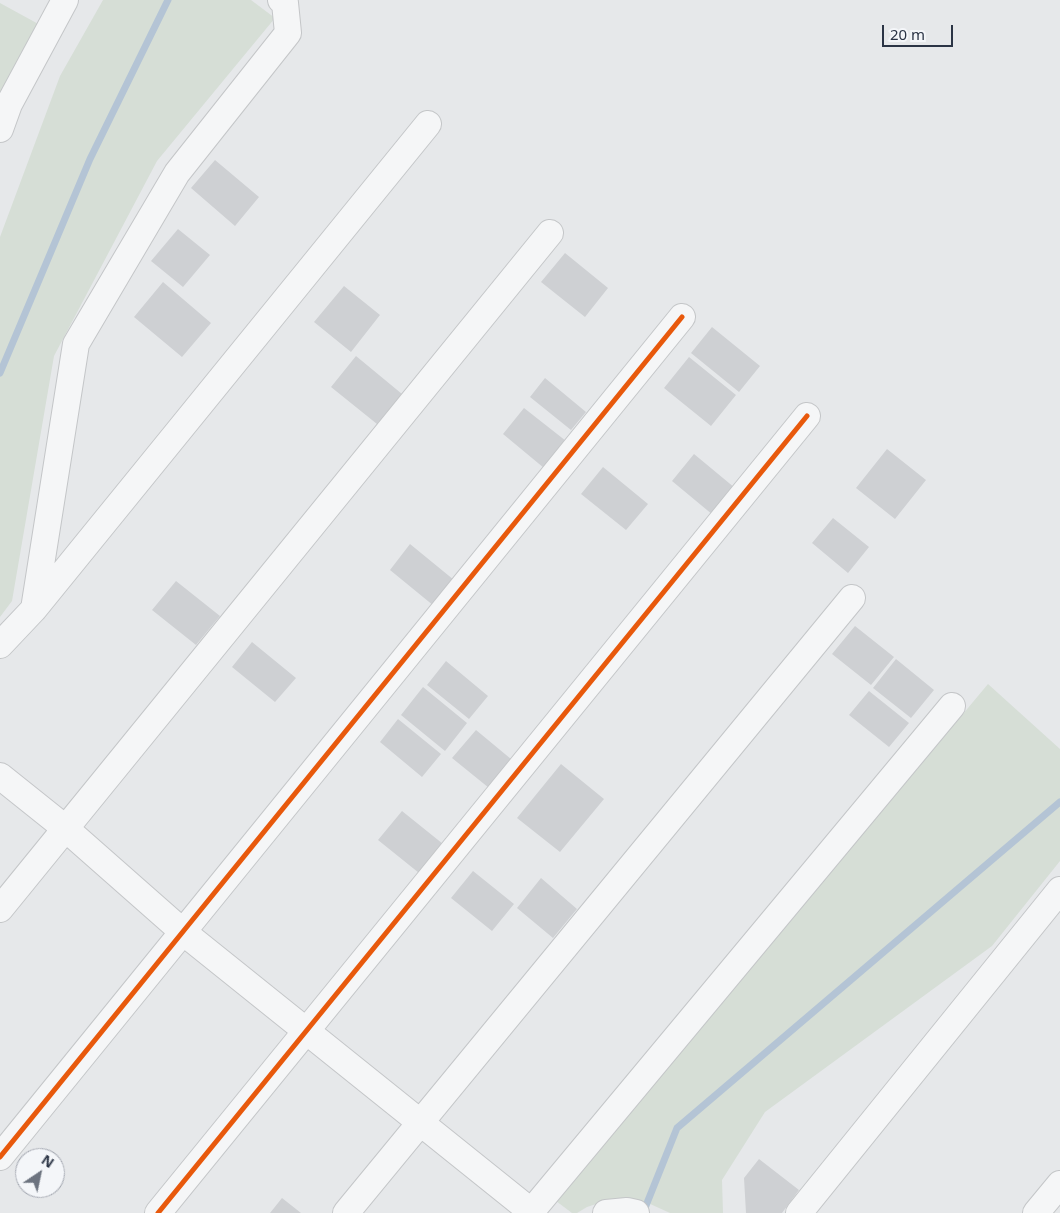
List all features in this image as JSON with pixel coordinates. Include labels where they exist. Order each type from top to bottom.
[{"type":"street","points":[[0,129],[9,104],[66,0]]},
{"type":"street","points":[[34,609],[76,344],[177,173],[288,33],[285,3],[281,0]]},
{"type":"street","points":[[0,645],[34,609],[428,124]]},
{"type":"street","points":[[0,908],[550,233]]},
{"type":"street","points":[[0,1158],[682,317]]},
{"type":"street","points":[[158,1213],[807,416]]},
{"type":"street","points":[[346,1213],[852,598]]},
{"type":"street","points":[[0,776],[65,828],[183,932],[531,1213],[952,706]]},
{"type":"street","points":[[798,1213],[1060,890]]},
{"type":"street","points":[[1036,1213],[1060,1184]]},
{"type":"street","points":[[606,1213],[626,1211],[636,1213]]},
{"type":"shaded area","points":[[103,0],[251,0],[275,18],[157,161],[54,356],[12,601],[0,617],[0,237],[60,76]]},
{"type":"shaded area","points":[[0,3],[42,26],[0,125]]},
{"type":"shaded area","points":[[988,684],[1060,749],[1060,861],[992,946],[765,1112],[722,1180],[723,1213],[670,1213],[648,1203],[633,1200],[602,1202],[577,1213],[572,1213],[556,1201]]},
{"type":"building","points":[[215,160],[259,197],[235,226],[191,188]]},
{"type":"building","points":[[178,229],[210,255],[183,287],[151,261]]},
{"type":"building","points":[[565,253],[608,288],[585,317],[541,282]]},
{"type":"building","points":[[163,282],[211,323],[182,357],[134,317]]},
{"type":"building","points":[[344,286],[380,315],[351,352],[314,322]]},
{"type":"building","points":[[712,327],[760,366],[739,392],[691,353]]},
{"type":"building","points":[[356,356],[402,394],[377,424],[331,387]]},
{"type":"building","points":[[689,357],[736,395],[711,426],[664,388]]},
{"type":"building","points":[[545,378],[586,412],[571,430],[530,397]]},
{"type":"building","points":[[524,408],[566,441],[544,468],[503,434]]},
{"type":"building","points":[[887,449],[926,480],[895,519],[856,488]]},
{"type":"building","points":[[694,454],[735,488],[713,515],[672,481]]},
{"type":"building","points":[[603,467],[648,504],[626,530],[581,494]]},
{"type":"building","points":[[833,518],[869,547],[848,573],[812,543]]},
{"type":"building","points":[[410,544],[454,580],[434,606],[390,570]]},
{"type":"building","points":[[176,581],[220,616],[196,645],[152,610]]},
{"type":"building","points":[[855,626],[894,657],[871,685],[832,654]]},
{"type":"building","points":[[252,642],[296,678],[275,702],[232,667]]},
{"type":"building","points":[[896,659],[934,690],[911,718],[873,688]]},
{"type":"building","points":[[446,661],[488,696],[469,719],[427,685]]},
{"type":"building","points":[[423,687],[467,723],[445,751],[401,715]]},
{"type":"building","points":[[869,691],[909,723],[889,747],[849,715]]},
{"type":"building","points":[[398,719],[441,754],[422,777],[380,742]]},
{"type":"building","points":[[476,730],[517,764],[494,792],[452,758]]},
{"type":"building","points":[[561,764],[604,799],[560,852],[517,818]]},
{"type":"building","points":[[402,811],[448,848],[424,877],[378,840]]},
{"type":"building","points":[[473,871],[514,904],[492,931],[451,898]]},
{"type":"building","points":[[541,878],[577,909],[553,938],[517,908]]},
{"type":"building","points":[[759,1159],[799,1190],[782,1213],[746,1213],[744,1178]]},
{"type":"building","points":[[282,1198],[301,1213],[270,1213]]},
{"type":"waterway","points":[[0,373],[90,159],[168,0]]},
{"type":"waterway","points":[[643,1213],[677,1128],[1060,802]]},
{"type":"cycle path","points":[[0,1157],[682,317]]},
{"type":"cycle path","points":[[158,1213],[807,416]]}]
